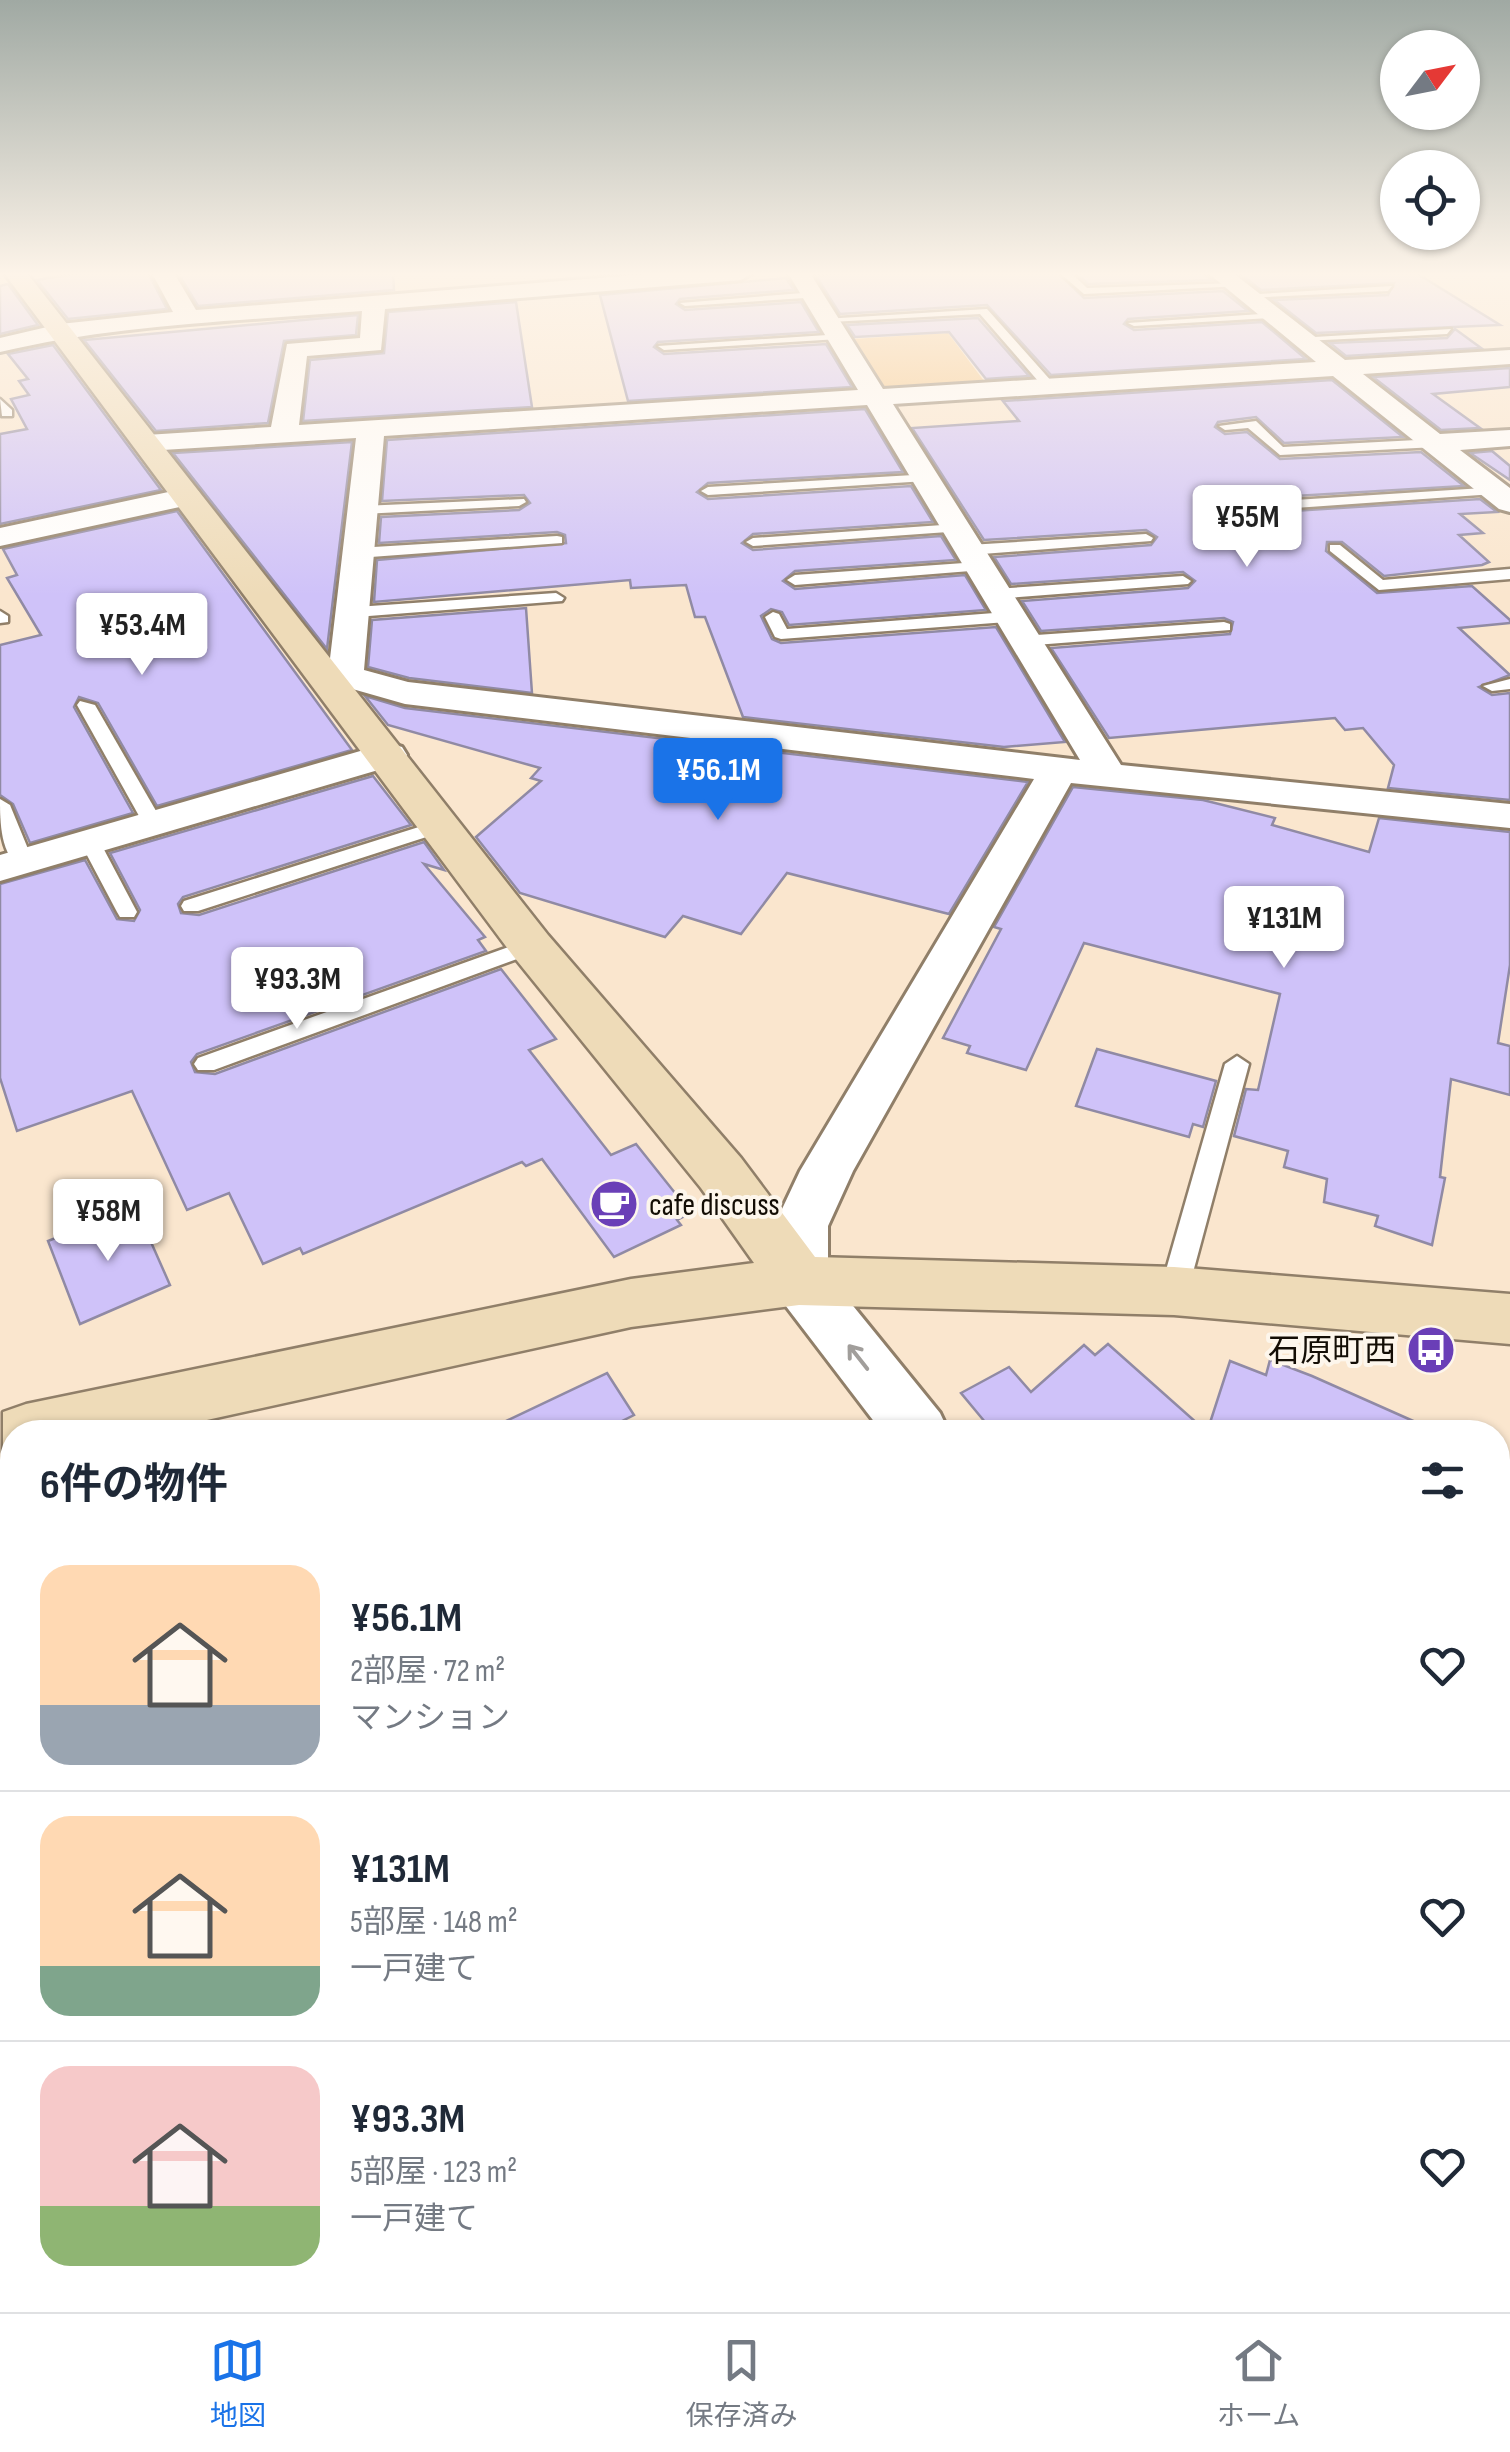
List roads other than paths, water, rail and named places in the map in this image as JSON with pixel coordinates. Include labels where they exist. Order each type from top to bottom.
[{"type":"street","points":[[96,381],[336,677],[388,755],[532,946],[721,1173],[799,1282],[908,1420]]},
{"type":"street","points":[[284,433],[291,381]]},
{"type":"street","points":[[869,381],[988,583],[1108,775]]},
{"type":"street","points":[[146,443],[1127,381]]},
{"type":"street","points":[[1358,381],[1503,495]]},
{"type":"street","points":[[336,677],[356,612],[357,553],[371,427]]},
{"type":"street","points":[[1436,443],[1510,438]]},
{"type":"street","points":[[0,537],[187,497]]},
{"type":"street","points":[[336,677],[405,693],[1059,770],[1510,816]]},
{"type":"street","points":[[11,864],[388,755]]},
{"type":"street","points":[[799,1282],[801,1226],[826,1171],[1059,770]]},
{"type":"street","points":[[82,1420],[631,1303],[799,1282],[920,1281],[1174,1291],[1510,1319]]},
{"type":"lane","points":[[1045,381],[1049,386]]},
{"type":"lane","points":[[1226,426],[1251,424],[1280,451],[1436,443]]},
{"type":"lane","points":[[708,491],[926,477]]},
{"type":"lane","points":[[1295,504],[1503,495]]},
{"type":"lane","points":[[362,510],[519,502]]},
{"type":"lane","points":[[773,617],[781,634],[988,583],[1146,538]]},
{"type":"lane","points":[[357,553],[557,540]]},
{"type":"lane","points":[[753,542],[1224,626]]},
{"type":"lane","points":[[1336,548],[1379,585],[1510,574]]},
{"type":"lane","points":[[795,580],[1183,581]]},
{"type":"lane","points":[[356,612],[556,598]]},
{"type":"lane","points":[[86,705],[153,824]]},
{"type":"lane","points":[[0,805],[11,864]]},
{"type":"lane","points":[[191,906],[441,826]]},
{"type":"lane","points":[[90,842],[127,912]]},
{"type":"lane","points":[[206,1064],[532,946]]},
{"type":"lane","points":[[1174,1291],[1237,1064]]},
{"type":"place","name":"cafe discuss","points":[[614,1204]]},
{"type":"place","name":"石原町西","points":[[1431,1350]]}]
